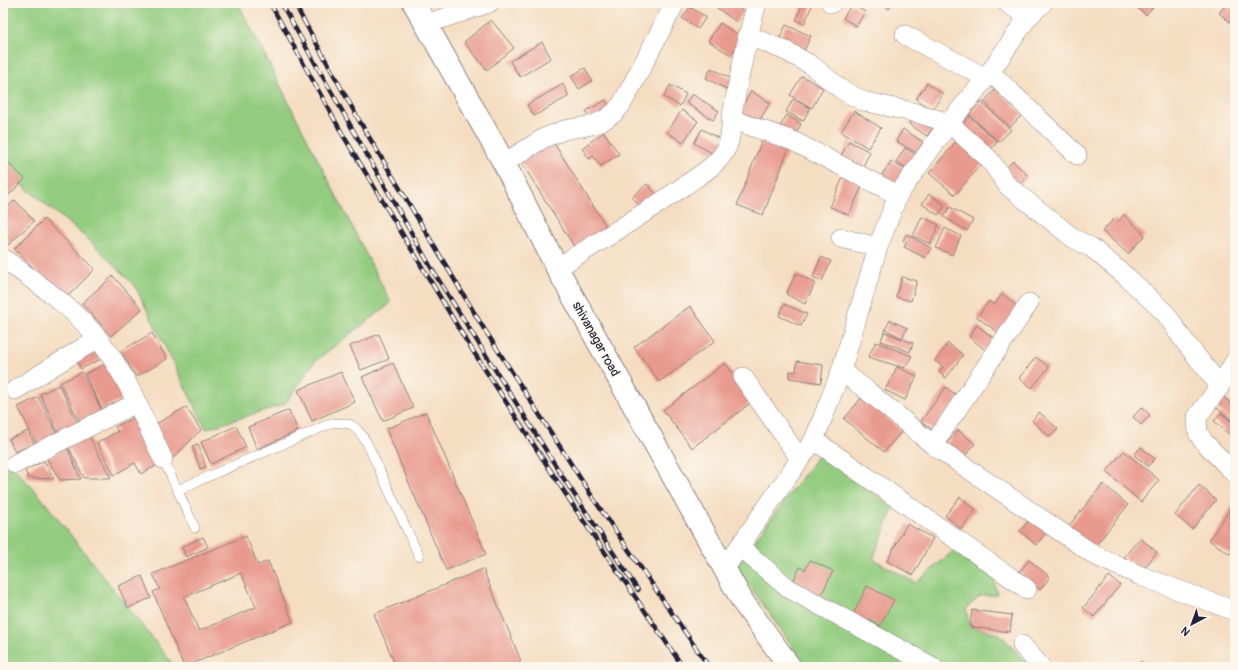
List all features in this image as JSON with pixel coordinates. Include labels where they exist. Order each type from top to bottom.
[{"type":"street","name":"shivanagar road","points":[[414,3],[504,163],[557,268],[724,569],[743,602],[790,667]]},
{"type":"street","points":[[426,24],[489,3]]},
{"type":"street","points":[[504,163],[544,138],[564,130],[593,125],[614,113],[622,105],[675,3]]},
{"type":"street","points":[[557,268],[644,214],[716,162],[726,150],[730,138],[731,119],[747,35],[757,3]]},
{"type":"street","points":[[1007,3],[1028,17]]},
{"type":"street","points":[[724,569],[814,440],[841,371],[878,247],[898,195],[949,122],[988,75],[1028,17],[1043,3]]},
{"type":"street","points":[[747,35],[786,50],[811,65],[842,90],[863,101],[949,122],[989,159],[1008,186],[1074,238],[1092,248],[1128,278],[1166,314],[1182,338],[1220,386]]},
{"type":"street","points":[[905,35],[988,75],[1077,155]]},
{"type":"street","points":[[731,119],[793,142],[898,195]]},
{"type":"street","points":[[841,238],[878,247]]},
{"type":"street","points":[[3,258],[63,304],[88,327],[112,356],[163,459]]},
{"type":"street","points":[[933,445],[1029,303]]},
{"type":"street","points":[[15,390],[97,338]]},
{"type":"street","points":[[1235,362],[1220,386],[1196,417],[1198,433],[1204,442],[1235,474]]},
{"type":"street","points":[[841,371],[933,445],[1096,556],[1141,576],[1235,611]]},
{"type":"street","points":[[743,377],[800,459]]},
{"type":"street","points":[[15,464],[136,403]]},
{"type":"street","points":[[814,440],[1027,589]]},
{"type":"street","points":[[740,547],[788,588],[933,667]]},
{"type":"street","points":[[1022,645],[1041,667]]},
{"type":"lane","points":[[177,490],[332,423],[346,422],[358,430],[366,443],[419,556]]},
{"type":"lane","points":[[163,459],[195,528]]},
{"type":"green space","points":[[3,3],[238,3],[391,303],[315,361],[285,404],[206,429],[135,286],[89,240],[3,169]]},
{"type":"green space","points":[[820,453],[893,508],[873,559],[916,583],[957,548],[993,574],[997,595],[980,596],[966,609],[970,627],[1000,634],[1030,667],[807,667],[736,566]]},
{"type":"green space","points":[[3,456],[39,495],[175,667],[3,667]]},
{"type":"building","points":[[711,3],[732,3],[743,11],[736,22]]},
{"type":"building","points":[[803,3],[813,3],[804,24],[796,20]]},
{"type":"building","points":[[880,3],[893,3],[889,9]]},
{"type":"building","points":[[1131,3],[1156,3],[1146,15]]},
{"type":"building","points":[[1228,3],[1235,3],[1235,21],[1232,24],[1219,13]]},
{"type":"building","points":[[852,4],[865,12],[856,26],[843,18]]},
{"type":"building","points":[[690,7],[706,17],[698,29],[682,18]]},
{"type":"building","points":[[491,20],[514,48],[487,70],[464,42]]},
{"type":"building","points":[[720,23],[742,37],[731,55],[708,41]]},
{"type":"building","points":[[786,25],[811,36],[803,53],[778,42]]},
{"type":"building","points":[[542,42],[551,58],[520,77],[510,61]]},
{"type":"building","points":[[585,68],[592,81],[579,89],[571,76]]},
{"type":"building","points":[[711,68],[733,80],[728,90],[706,78]]},
{"type":"building","points":[[802,76],[823,88],[812,108],[790,95]]},
{"type":"building","points":[[927,83],[943,94],[932,110],[916,99]]},
{"type":"building","points":[[563,84],[569,96],[534,116],[527,105]]},
{"type":"building","points":[[670,85],[686,94],[680,106],[664,97]]},
{"type":"building","points":[[996,89],[1023,114],[1010,127],[984,102]]},
{"type":"building","points":[[751,91],[770,103],[758,123],[739,112]]},
{"type":"building","points":[[692,94],[719,111],[713,120],[686,103]]},
{"type":"building","points":[[793,99],[810,108],[803,121],[786,112]]},
{"type":"building","points":[[606,100],[612,111],[592,121],[586,111]]},
{"type":"building","points":[[981,102],[1011,130],[999,142],[969,115]]},
{"type":"building","points":[[682,110],[698,121],[683,143],[667,132]]},
{"type":"building","points":[[854,111],[881,128],[868,148],[841,132]]},
{"type":"building","points":[[916,113],[934,126],[927,136],[909,124]]},
{"type":"building","points":[[787,115],[801,124],[794,137],[779,128]]},
{"type":"building","points":[[969,116],[997,142],[987,154],[959,128]]},
{"type":"building","points":[[702,129],[725,142],[717,156],[694,143]]},
{"type":"building","points":[[903,129],[923,142],[916,153],[896,141]]},
{"type":"building","points":[[604,132],[619,154],[601,166],[593,156],[589,159],[582,148]]},
{"type":"building","points":[[764,135],[790,145],[763,215],[737,205]]},
{"type":"building","points":[[550,137],[607,228],[575,248],[518,157]]},
{"type":"building","points":[[959,138],[985,160],[955,195],[929,173]]},
{"type":"building","points":[[849,141],[870,152],[860,172],[838,161]]},
{"type":"building","points":[[905,148],[917,156],[908,169],[896,162]]},
{"type":"building","points":[[3,158],[25,179],[3,201]]},
{"type":"building","points":[[891,161],[909,172],[895,193],[878,181]]},
{"type":"building","points":[[1013,161],[1028,176],[1018,187],[1003,171]]},
{"type":"building","points":[[844,175],[863,184],[849,215],[830,207]]},
{"type":"building","points":[[647,184],[659,197],[644,211],[632,197]]},
{"type":"building","points":[[929,194],[945,205],[938,215],[922,204]]},
{"type":"building","points":[[15,200],[34,221],[8,245],[3,240],[3,211]]},
{"type":"building","points":[[950,207],[973,220],[967,231],[944,217]]},
{"type":"building","points":[[1124,215],[1145,235],[1128,254],[1102,231],[1114,219],[1117,222]]},
{"type":"building","points":[[922,217],[939,225],[930,244],[913,236]]},
{"type":"building","points":[[44,219],[95,269],[65,299],[14,249]]},
{"type":"building","points":[[945,228],[961,236],[952,255],[936,248]]},
{"type":"building","points":[[906,234],[931,248],[925,258],[904,247],[907,242],[903,241]]},
{"type":"building","points":[[821,257],[831,261],[822,281],[813,277]]},
{"type":"building","points":[[796,273],[815,283],[805,304],[786,294]]},
{"type":"building","points":[[113,276],[142,309],[111,336],[82,303]]},
{"type":"building","points":[[902,277],[917,281],[911,301],[896,297]]},
{"type":"building","points":[[1002,294],[1020,308],[1000,334],[977,317],[989,301],[994,305]]},
{"type":"building","points":[[784,304],[807,314],[801,326],[779,316]]},
{"type":"building","points":[[690,306],[715,341],[659,382],[634,347]]},
{"type":"building","points":[[890,320],[907,328],[902,338],[885,330]]},
{"type":"building","points":[[977,325],[997,341],[988,352],[969,337]]},
{"type":"building","points":[[884,332],[913,343],[910,352],[881,341]]},
{"type":"building","points":[[152,333],[167,359],[136,377],[121,351]]},
{"type":"building","points":[[379,334],[389,359],[361,370],[350,346]]},
{"type":"building","points":[[876,342],[912,356],[904,368],[868,357]]},
{"type":"building","points":[[948,343],[963,355],[946,378],[939,372],[943,367],[935,361]]},
{"type":"building","points":[[95,348],[101,359],[81,369],[75,358]]},
{"type":"building","points":[[1036,357],[1049,367],[1032,388],[1019,378]]},
{"type":"building","points":[[797,361],[823,365],[821,383],[789,378],[790,371],[796,372]]},
{"type":"building","points":[[107,363],[124,398],[102,409],[85,374]]},
{"type":"building","points":[[393,363],[413,408],[383,421],[362,377]]},
{"type":"building","points":[[725,363],[753,401],[692,448],[663,410]]},
{"type":"building","points":[[897,367],[917,376],[905,400],[885,390]]},
{"type":"building","points":[[82,372],[102,411],[80,422],[60,383]]},
{"type":"building","points":[[341,372],[355,402],[312,421],[298,390]]},
{"type":"building","points":[[59,385],[79,425],[59,434],[40,394]]},
{"type":"building","points":[[946,387],[959,397],[934,431],[921,421]]},
{"type":"building","points":[[1220,394],[1235,407],[1235,423],[1212,404]]},
{"type":"building","points":[[38,397],[58,435],[37,445],[18,407]]},
{"type":"building","points":[[862,397],[902,431],[884,452],[844,419]]},
{"type":"building","points":[[186,407],[201,430],[173,458],[154,425]]},
{"type":"building","points":[[1142,407],[1150,415],[1141,425],[1133,417]]},
{"type":"building","points":[[289,410],[298,431],[257,449],[248,427]]},
{"type":"building","points":[[426,412],[486,554],[446,570],[386,429]]},
{"type":"building","points":[[1039,412],[1058,429],[1050,437],[1032,421]]},
{"type":"building","points":[[1221,413],[1235,425],[1235,439],[1214,421]]},
{"type":"building","points":[[134,417],[161,463],[141,474],[135,463],[114,475],[97,443],[118,431],[115,427]]},
{"type":"building","points":[[236,426],[246,447],[211,464],[201,442]]},
{"type":"building","points":[[958,430],[975,444],[963,458],[946,444]]},
{"type":"building","points":[[28,431],[34,444],[15,452],[9,439]]},
{"type":"building","points":[[89,436],[111,478],[84,478],[68,446]]},
{"type":"building","points":[[198,444],[206,467],[200,469],[192,446]]},
{"type":"building","points":[[66,445],[81,479],[60,480],[47,459]]},
{"type":"building","points":[[1141,447],[1155,459],[1148,466],[1134,455]]},
{"type":"building","points":[[1124,451],[1159,480],[1141,502],[1106,472]]},
{"type":"building","points":[[44,461],[54,479],[28,478],[25,470]]},
{"type":"building","points":[[1103,484],[1128,505],[1093,549],[1067,528]]},
{"type":"building","points":[[1199,485],[1216,500],[1192,529],[1175,515]]},
{"type":"building","points":[[960,497],[976,510],[961,529],[945,516]]},
{"type":"building","points":[[1235,502],[1235,547],[1230,554],[1209,540]]},
{"type":"building","points":[[1031,518],[1047,532],[1036,545],[1020,531]]},
{"type":"building","points":[[907,524],[933,538],[913,575],[887,561]]},
{"type":"building","points":[[246,536],[258,565],[268,561],[293,622],[184,667],[153,592],[160,589],[153,574]],"holes":[[[241,573],[256,607],[199,631],[184,597]]]},
{"type":"building","points":[[203,537],[208,547],[186,557],[182,547]]},
{"type":"building","points":[[1140,538],[1157,552],[1142,571],[1124,557]]},
{"type":"building","points":[[810,560],[833,571],[820,598],[792,583],[800,567],[805,570]]},
{"type":"building","points":[[1029,560],[1050,577],[1040,590],[1019,572]]},
{"type":"building","points":[[483,569],[521,661],[507,667],[396,667],[374,614]]},
{"type":"building","points":[[142,576],[151,598],[128,608],[118,586]]},
{"type":"building","points":[[1109,576],[1120,585],[1094,617],[1083,608]]},
{"type":"building","points":[[867,586],[894,600],[880,626],[869,620],[866,627],[851,619]]},
{"type":"building","points":[[972,610],[1012,615],[1010,632],[970,627]]},
{"type":"building","points":[[1141,661],[1149,667],[1136,667]]},
{"type":"railway","points":[[270,3],[343,135],[464,337],[576,510],[683,667]]},
{"type":"railway","points":[[281,3],[433,271],[564,479],[638,590]]},
{"type":"railway","points":[[294,3],[360,122],[481,324],[593,498],[709,667]]}]
